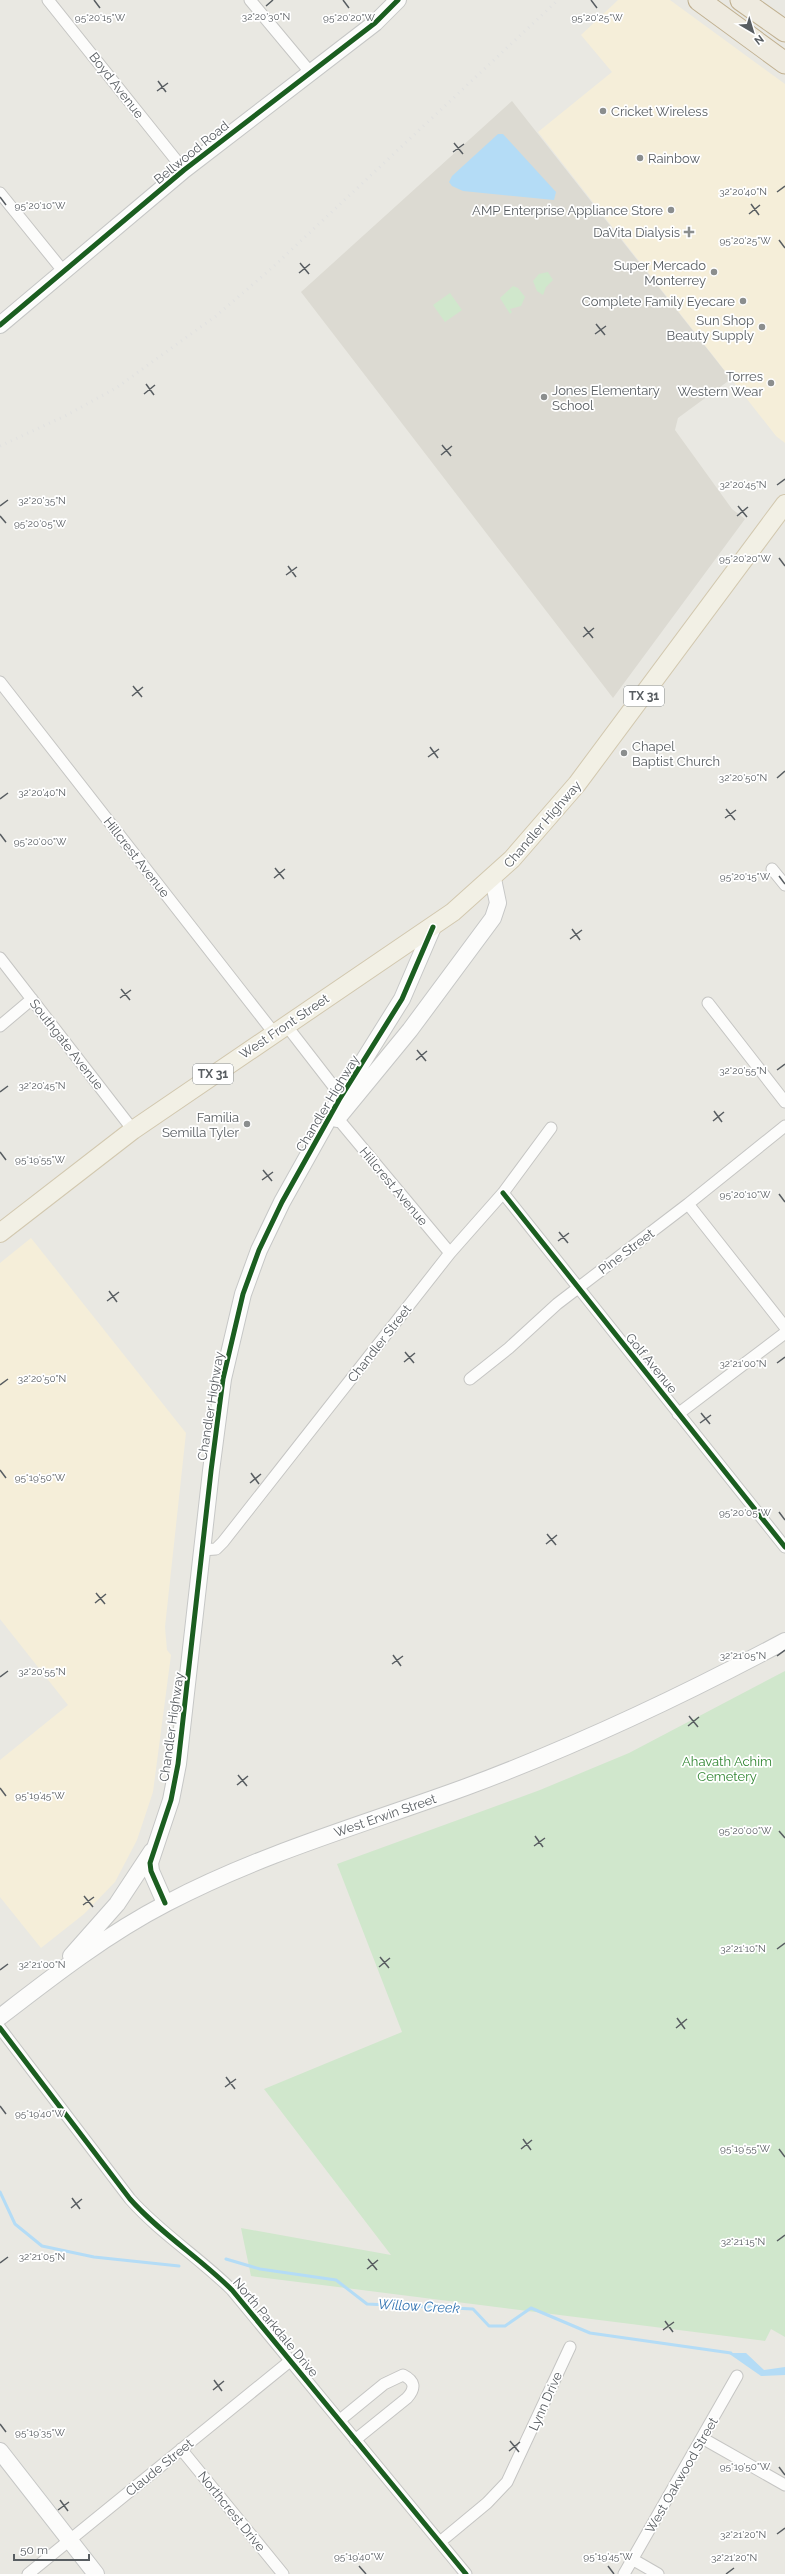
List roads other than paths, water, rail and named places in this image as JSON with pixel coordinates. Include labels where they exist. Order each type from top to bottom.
[{"type":"highway","points":[[698,0],[785,63]]},
{"type":"highway","points":[[741,0],[785,32]]},
{"type":"main road","name":"Chandler Highway","points":[[493,879],[543,825],[578,784],[785,504]]},
{"type":"main road","name":"West Front Street","points":[[0,1233],[133,1130],[280,1029],[433,927],[493,879]]},
{"type":"street","name":"Boyd Avenue","points":[[48,0],[184,170]]},
{"type":"street","points":[[250,0],[310,72]]},
{"type":"street","name":"Bellwood Road","points":[[0,325],[184,170],[375,22],[398,0]]},
{"type":"street","points":[[0,193],[64,272]]},
{"type":"street","name":"Hillcrest Avenue","points":[[0,682],[280,1029],[334,1087],[336,1110],[450,1253]]},
{"type":"street","points":[[772,869],[785,885]]},
{"type":"street","name":"Chandler Highway","points":[[336,1110],[410,1030],[493,918],[498,903],[493,879]]},
{"type":"street","name":"Chandler Highway","points":[[48,1980],[108,1916],[153,1850],[168,1811],[178,1764],[223,1379],[239,1308],[254,1265],[275,1215],[402,999],[433,927]]},
{"type":"street","name":"Southgate Avenue","points":[[0,958],[133,1130]]},
{"type":"street","points":[[0,1026],[32,999]]},
{"type":"street","points":[[708,1003],[785,1102]]},
{"type":"street","name":"Pine Street","points":[[470,1379],[509,1348],[578,1288],[688,1204],[785,1126]]},
{"type":"street","name":"Chandler Street","points":[[202,1550],[216,1549],[223,1542],[450,1253],[503,1193],[551,1128]]},
{"type":"street","name":"Golf Avenue","points":[[503,1193],[785,1547]]},
{"type":"street","points":[[688,1204],[785,1327]]},
{"type":"street","points":[[678,1414],[785,1334]]},
{"type":"street","name":"West Erwin Street","points":[[0,2016],[48,1980],[110,1937],[165,1904],[257,1861],[464,1788],[555,1752],[666,1702],[785,1641]]},
{"type":"street","name":"Chandler Highway","points":[[153,1850],[151,1871],[165,1904]]},
{"type":"street","name":"North Parkdale Drive","points":[[0,2028],[130,2199],[147,2217],[210,2269],[232,2290],[466,2574]]},
{"type":"street","name":"Lynn Drive","points":[[440,2542],[487,2503],[507,2482],[570,2347]]},
{"type":"street","name":"Claude Street","points":[[28,2574],[290,2361]]},
{"type":"street","points":[[340,2420],[384,2384],[403,2375],[410,2379],[414,2386],[413,2391],[407,2398],[356,2440]]},
{"type":"street","name":"West Oakwood Street","points":[[624,2574],[737,2376]]},
{"type":"street","points":[[702,2438],[785,2485]]},
{"type":"street","name":"Northcrest Drive","points":[[181,2449],[284,2574]]},
{"type":"street","points":[[0,2451],[96,2574]]},
{"type":"street","points":[[632,2559],[658,2574]]},
{"type":"water","points":[[498,134],[503,134],[556,192],[554,200],[463,191],[452,186],[449,182],[452,176]]},
{"type":"water","points":[[728,2353],[746,2353],[764,2370],[785,2367],[785,2375],[761,2376]]},
{"type":"waterway","name":"Willow Creek","points":[[0,2192],[15,2224],[42,2246],[94,2257],[179,2266]]},
{"type":"waterway","name":"Willow Creek","points":[[226,2259],[260,2269],[336,2280],[367,2304],[473,2309],[489,2326],[505,2326],[531,2308],[590,2333],[731,2353]]},
{"type":"railway","points":[[0,446],[67,415],[116,388],[216,316],[273,267],[558,0]]},
{"type":"place","name":"Cricket Wireless","points":[[603,111]]},
{"type":"place","name":"Rainbow","points":[[640,158]]},
{"type":"place","name":"AMP Enterprise Appliance Store","points":[[671,210]]},
{"type":"place","name":"DaVita Dialysis","points":[[689,232]]},
{"type":"place","name":"Super Mercado Monterrey","points":[[714,272]]},
{"type":"place","name":"Complete Family Eyecare","points":[[743,301]]},
{"type":"place","name":"Sun Shop Beauty Supply","points":[[762,327]]},
{"type":"place","name":"Torres Western Wear","points":[[771,383]]},
{"type":"place","name":"Jones Elementary School","points":[[544,397]]},
{"type":"place","name":"Chapel Baptist Church","points":[[624,753]]},
{"type":"place","name":"Familia Semilla Tyler","points":[[247,1124]]},
{"type":"park label","name":"Ahavath Achim Cemetery","points":[[727,1768]]}]
